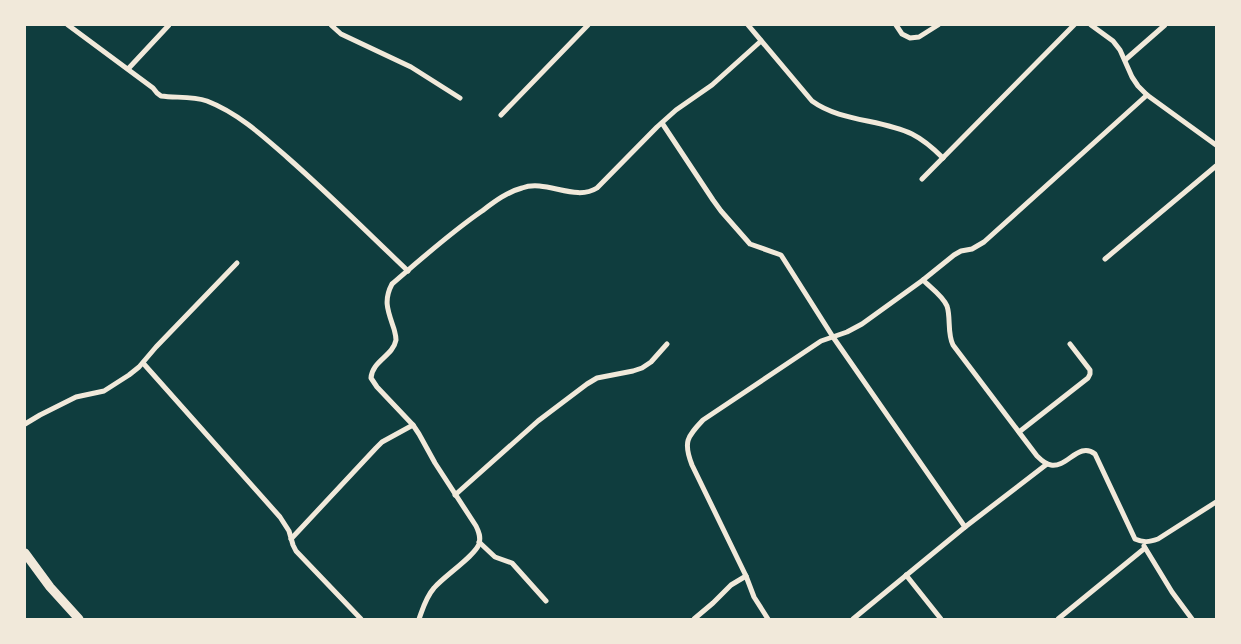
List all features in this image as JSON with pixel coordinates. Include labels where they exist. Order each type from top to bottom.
[{"type":"street","points":[[68,25],[153,88],[161,96],[194,98],[205,101],[227,110],[239,118],[302,171],[408,270]]},
{"type":"street","points":[[128,69],[169,25]]},
{"type":"street","points":[[331,25],[341,34],[411,66],[460,98]]},
{"type":"street","points":[[501,115],[588,25]]},
{"type":"street","points":[[748,25],[812,101],[841,114],[911,134],[921,139],[943,158]]},
{"type":"street","points":[[896,25],[902,34],[910,38],[919,36],[938,25]]},
{"type":"street","points":[[922,179],[1074,25]]},
{"type":"street","points":[[1091,25],[1113,41],[1120,50],[1138,86],[1147,95],[1216,146]]},
{"type":"street","points":[[1125,60],[1165,25]]},
{"type":"street","points":[[419,619],[424,603],[436,586],[478,547],[480,533],[434,463],[413,425],[377,387],[371,378],[374,368],[394,348],[396,337],[386,299],[392,284],[462,225],[507,194],[522,187],[532,186],[582,193],[591,192],[604,182],[676,110],[712,85],[761,41]]},
{"type":"street","points":[[768,619],[754,597],[746,576],[687,453],[691,432],[703,420],[821,341],[862,324],[954,255],[961,251],[972,249],[984,242],[1147,95]]},
{"type":"street","points":[[662,123],[721,212],[746,240],[754,246],[781,255],[833,336],[965,527]]},
{"type":"street","points":[[1106,259],[1216,166]]},
{"type":"street","points":[[25,424],[76,397],[104,391],[129,375],[237,263]]},
{"type":"street","points":[[923,280],[946,304],[950,339],[953,345],[1037,456],[1047,464],[1057,465],[1085,450],[1090,450],[1095,454],[1135,539],[1142,542],[1158,539],[1216,503]]},
{"type":"street","points":[[455,495],[538,421],[587,384],[597,378],[642,368],[651,362],[667,344]]},
{"type":"street","points":[[1019,432],[1088,378],[1090,370],[1070,344]]},
{"type":"street","points":[[142,363],[280,517],[289,531],[296,551],[361,619]]},
{"type":"street","points":[[291,540],[382,442],[413,425]]},
{"type":"street","points":[[853,619],[965,527],[1047,464]]},
{"type":"street","points":[[479,542],[495,557],[512,563],[546,601]]},
{"type":"street","points":[[1142,542],[1172,592],[1192,619]]},
{"type":"street","points":[[1058,619],[1145,548]]},
{"type":"street","points":[[25,553],[50,587],[79,619]]},
{"type":"street","points":[[906,575],[940,619]]},
{"type":"street","points":[[694,619],[731,585],[746,576]]}]
